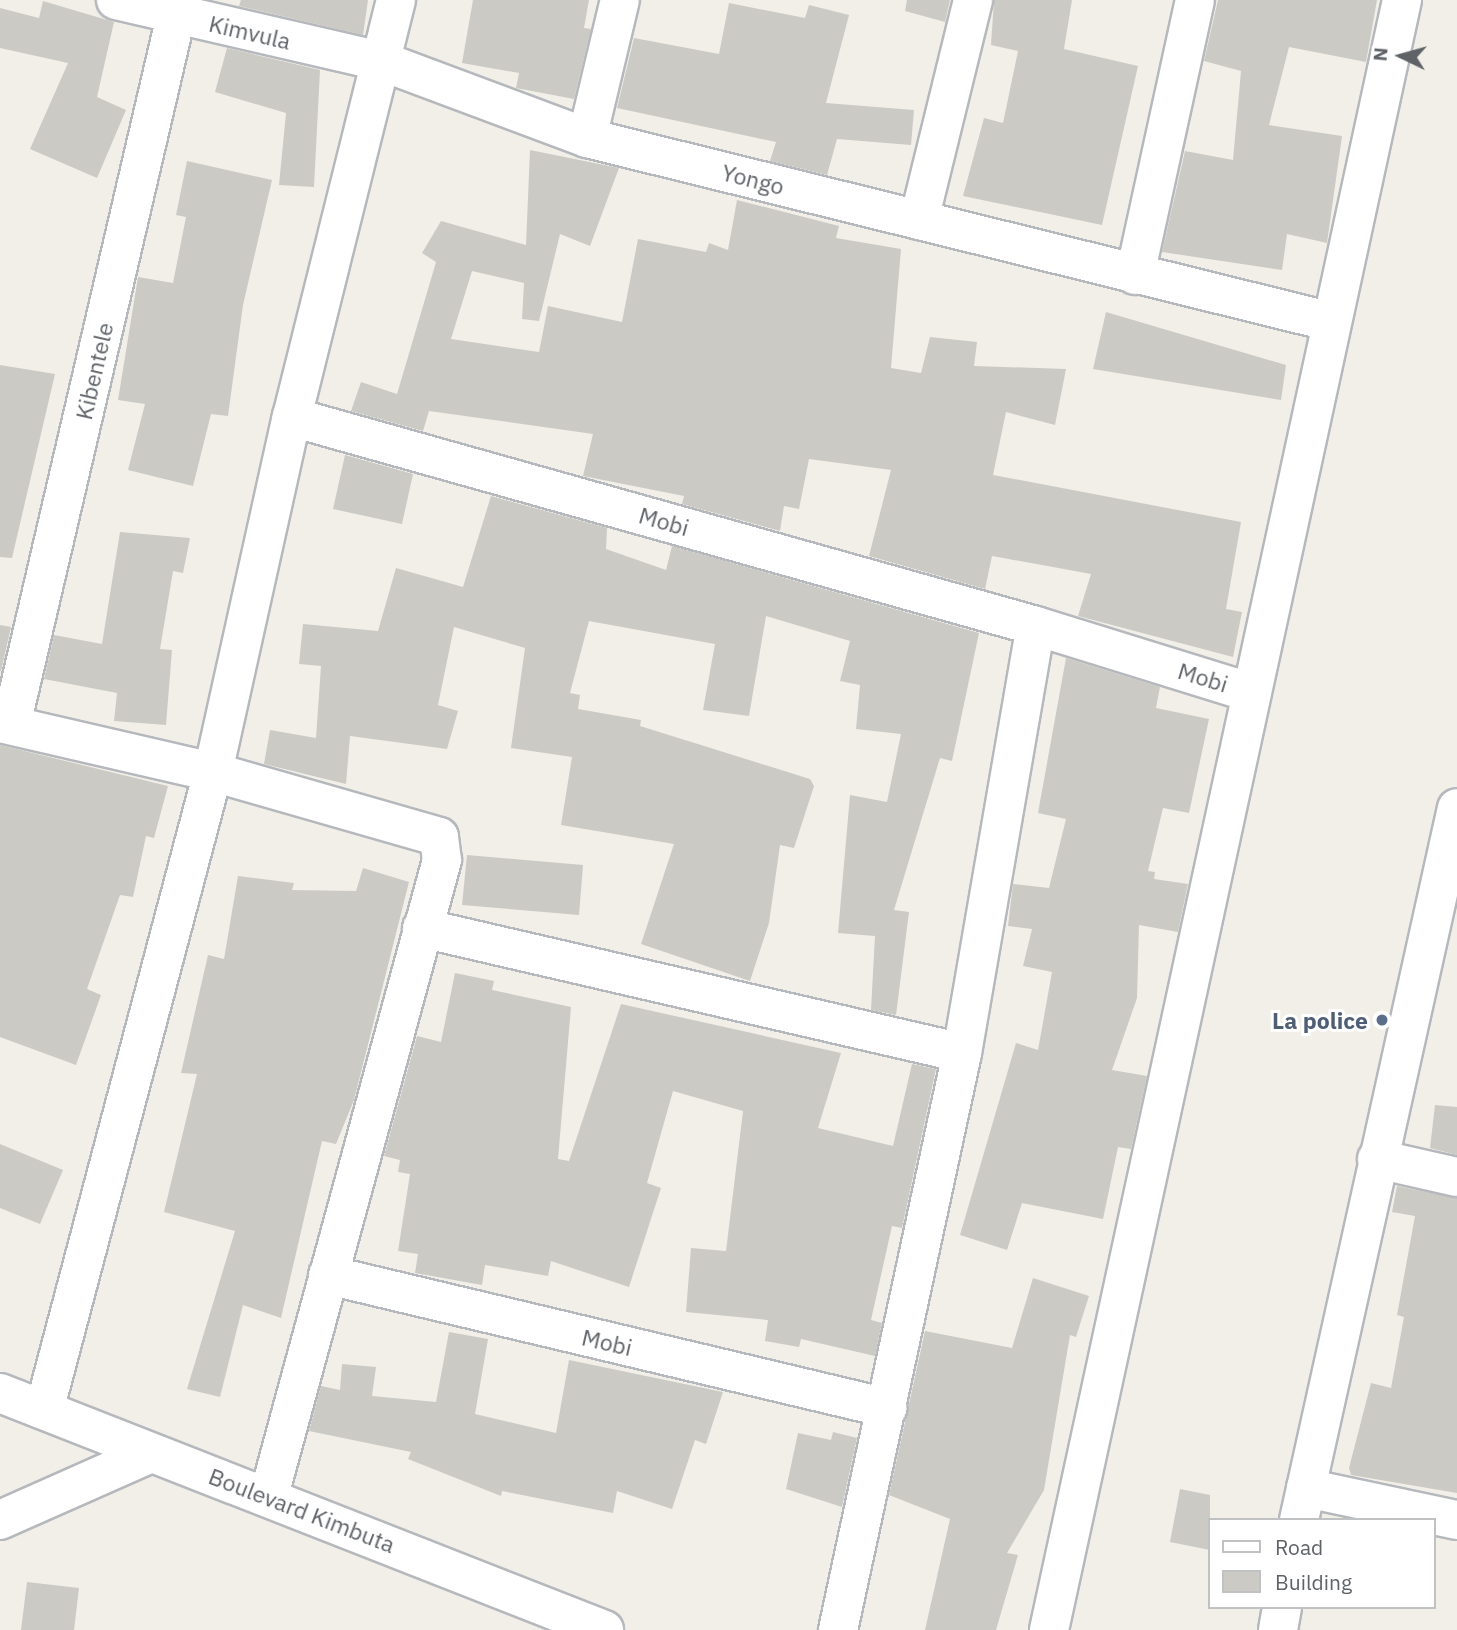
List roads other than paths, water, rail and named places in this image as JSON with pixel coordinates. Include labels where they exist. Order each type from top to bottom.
[{"type":"street","name":"Kimvula","points":[[116,0],[384,62]]},
{"type":"street","points":[[45,1407],[213,772],[292,417],[384,62],[396,0]]},
{"type":"street","points":[[587,138],[620,0]]},
{"type":"street","points":[[919,220],[973,0]]},
{"type":"street","points":[[1135,275],[1195,0]]},
{"type":"street","points":[[1049,1630],[1249,692],[1402,0]]},
{"type":"street","name":"Kibentele","points":[[6,724],[176,16]]},
{"type":"street","name":"Yongo","points":[[384,62],[587,138],[1332,322]]},
{"type":"street","name":"Mobi","points":[[292,417],[1036,626],[1249,692]]},
{"type":"street","points":[[838,1630],[962,1053],[1036,626]]},
{"type":"street","points":[[6,724],[213,772],[439,837],[442,860],[269,1495]]},
{"type":"street","points":[[1457,808],[1377,1159],[1303,1504],[1457,1520]]},
{"type":"street","points":[[422,928],[962,1053]]},
{"type":"street","points":[[1377,1159],[1457,1177]]},
{"type":"street","name":"Mobi","points":[[328,1275],[887,1408]]},
{"type":"street","name":"Boulevard Kimbuta","points":[[0,1393],[45,1407],[151,1453],[269,1495],[604,1630]]},
{"type":"street","points":[[0,1520],[151,1453]]},
{"type":"street","points":[[1278,1630],[1282,1609]]},
{"type":"place","name":"La police","points":[[1382,1020]]}]
